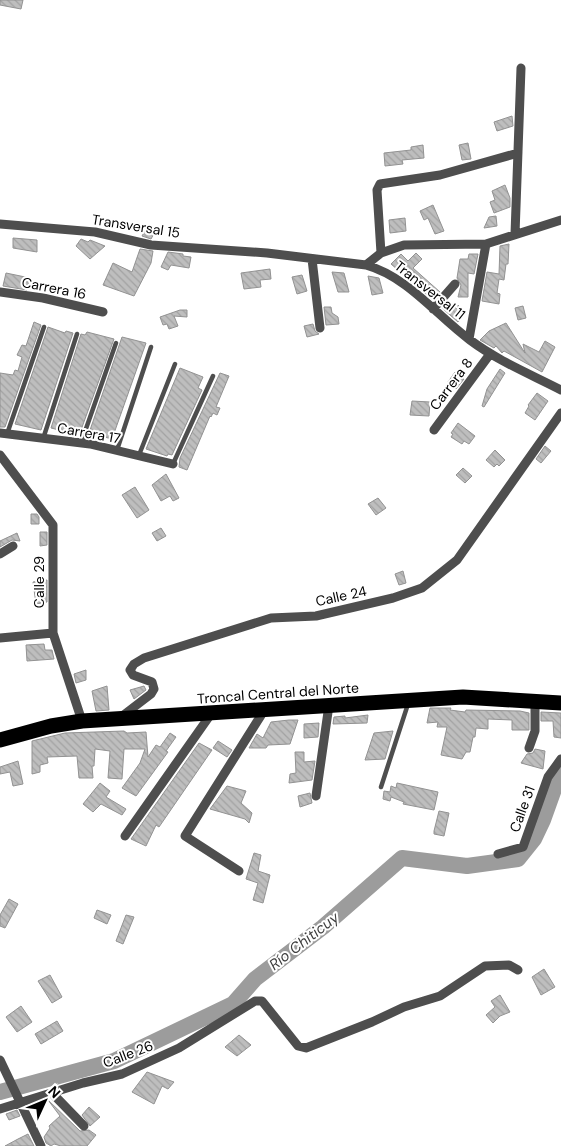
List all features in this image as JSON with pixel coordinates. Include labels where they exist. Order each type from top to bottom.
[{"type":"highway","name":"Troncal Central del Norte","points":[[0,740],[43,728],[82,721],[211,714],[329,704],[462,698],[561,703]]},
{"type":"street","points":[[515,234],[521,68]]},
{"type":"street","points":[[381,253],[377,190],[380,184],[440,174],[518,153]]},
{"type":"street","points":[[366,265],[381,253],[404,244],[486,244],[561,220]]},
{"type":"street","name":"Transversal 15","points":[[0,224],[95,232],[151,245],[267,253]]},
{"type":"street","points":[[469,340],[486,244]]},
{"type":"street","name":"Transversal 11","points":[[267,253],[366,265],[380,269],[408,286],[469,340],[490,354],[561,390]]},
{"type":"street","points":[[312,258],[320,328]]},
{"type":"street","points":[[433,309],[455,284]]},
{"type":"street","name":"Carrera 16","points":[[0,292],[43,298],[103,312]]},
{"type":"street","name":"Carrera 8","points":[[434,430],[490,354]]},
{"type":"street","name":"Calle 24","points":[[119,719],[151,694],[154,689],[152,682],[133,675],[130,670],[134,664],[144,658],[271,618],[316,616],[393,598],[422,588],[457,560],[561,413]]},
{"type":"street","name":"Carrera 17","points":[[4,434],[81,443],[173,464]]},
{"type":"street","name":"Calle 29","points":[[0,455],[53,525],[53,633],[82,721]]},
{"type":"street","points":[[0,554],[13,546]]},
{"type":"street","points":[[0,638],[53,633]]},
{"type":"street","points":[[529,748],[535,731],[536,702]]},
{"type":"street","points":[[316,796],[329,704]]},
{"type":"street","points":[[240,871],[185,836],[265,710]]},
{"type":"street","points":[[125,836],[211,714]]},
{"type":"street","name":"Calle 31","points":[[498,854],[523,847],[548,777],[561,759]]},
{"type":"street","name":"Calle 26","points":[[0,1109],[19,1100],[122,1074],[179,1048],[254,1001],[262,1001],[298,1046],[302,1047],[372,1022],[404,1007],[440,996],[485,966],[509,964],[518,970]]},
{"type":"street","points":[[0,1060],[41,1146]]},
{"type":"street","points":[[52,1093],[84,1126]]},
{"type":"lane","points":[[4,434],[44,327]]},
{"type":"lane","points":[[43,439],[77,334]]},
{"type":"lane","points":[[81,443],[116,343]]},
{"type":"lane","points":[[117,451],[151,347]]},
{"type":"lane","points":[[139,456],[176,364]]},
{"type":"lane","points":[[173,464],[213,376]]},
{"type":"lane","points":[[381,787],[410,700]]},
{"type":"building","points":[[0,0],[23,0],[21,9],[0,5]]},
{"type":"building","points":[[512,116],[513,126],[497,131],[494,122]]},
{"type":"building","points":[[468,143],[471,159],[462,160],[459,145]]},
{"type":"building","points":[[423,145],[424,158],[402,160],[403,164],[385,166],[384,153],[411,150],[411,147]]},
{"type":"building","points":[[505,185],[510,198],[510,207],[494,213],[490,202],[495,200],[492,191]]},
{"type":"building","points":[[433,205],[444,231],[435,234],[428,218],[424,220],[420,211]]},
{"type":"building","points":[[496,216],[497,226],[484,228],[489,217]]},
{"type":"building","points":[[405,218],[406,231],[390,233],[389,220]]},
{"type":"building","points":[[147,227],[156,230],[151,239],[142,236]]},
{"type":"building","points":[[13,238],[37,240],[37,252],[13,248]]},
{"type":"building","points":[[81,239],[88,242],[90,240],[105,246],[90,259],[76,246]]},
{"type":"building","points":[[509,244],[508,264],[506,264],[504,280],[499,279],[497,293],[500,294],[499,304],[482,301],[487,272],[499,274],[500,246]]},
{"type":"building","points":[[140,249],[153,251],[151,263],[134,296],[103,285],[113,263],[132,272]]},
{"type":"building","points":[[168,252],[191,257],[189,268],[171,265],[168,270],[161,267]]},
{"type":"building","points":[[416,253],[422,259],[413,268],[440,292],[433,300],[391,264],[401,254],[408,261]]},
{"type":"building","points":[[469,254],[478,254],[474,274],[468,273],[468,297],[458,297],[461,285],[457,278],[460,259],[468,259]]},
{"type":"building","points":[[270,269],[271,279],[260,280],[261,287],[244,289],[241,273]]},
{"type":"building","points":[[332,272],[344,273],[349,292],[338,292]]},
{"type":"building","points":[[6,273],[30,278],[27,290],[3,286]]},
{"type":"building","points":[[302,275],[307,291],[297,294],[292,277]]},
{"type":"building","points":[[368,276],[379,278],[383,293],[372,295]]},
{"type":"building","points":[[448,301],[458,310],[458,305],[465,313],[458,322],[442,308]]},
{"type":"building","points":[[523,306],[526,318],[518,320],[515,308]]},
{"type":"building","points":[[324,307],[331,307],[332,313],[338,317],[339,324],[326,325]]},
{"type":"building","points":[[180,310],[187,310],[187,317],[174,316],[178,326],[169,329],[167,324],[163,325],[160,317]]},
{"type":"building","points":[[34,322],[41,325],[5,427],[0,427],[0,373],[13,375],[15,370],[18,371],[22,357],[17,355],[22,345],[26,346]]},
{"type":"building","points":[[506,323],[525,353],[523,344],[539,352],[545,341],[555,347],[542,372],[504,351],[502,353],[496,346],[494,348],[480,340],[489,331]]},
{"type":"building","points":[[313,324],[315,331],[319,334],[307,337],[304,326]]},
{"type":"building","points":[[48,327],[65,333],[66,331],[73,333],[41,430],[15,424]]},
{"type":"building","points":[[87,332],[114,339],[81,430],[77,429],[75,434],[51,428],[81,334],[85,335]]},
{"type":"building","points":[[122,337],[146,343],[112,439],[89,433]]},
{"type":"building","points":[[180,368],[203,377],[198,388],[202,390],[172,455],[168,454],[167,456],[146,449]]},
{"type":"building","points":[[500,369],[505,373],[484,407],[482,406],[487,389]]},
{"type":"building","points":[[455,372],[464,379],[456,389],[448,382]]},
{"type":"building","points":[[220,373],[229,376],[216,407],[220,408],[217,415],[213,413],[210,416],[187,470],[179,467],[180,458]]},
{"type":"building","points":[[537,393],[548,401],[535,420],[525,413],[528,405]]},
{"type":"building","points":[[412,401],[430,402],[429,416],[410,415]]},
{"type":"building","points":[[458,423],[475,436],[469,444],[464,441],[462,444],[451,437],[453,434],[451,433]]},
{"type":"building","points":[[545,446],[551,451],[541,463],[536,459]]},
{"type":"building","points":[[495,450],[505,460],[499,466],[497,464],[494,467],[486,460]]},
{"type":"building","points":[[463,468],[472,476],[465,483],[456,475]]},
{"type":"building","points":[[166,474],[179,498],[173,501],[170,496],[161,501],[152,485]]},
{"type":"building","points":[[135,487],[149,510],[137,518],[122,495]]},
{"type":"building","points":[[378,498],[386,508],[376,515],[368,504]]},
{"type":"building","points":[[31,514],[37,514],[39,524],[31,524]]},
{"type":"building","points":[[161,528],[166,536],[157,541],[152,533]]},
{"type":"building","points":[[40,532],[47,532],[47,545],[40,546]]},
{"type":"building","points":[[17,533],[20,541],[12,540],[0,547],[0,541]]},
{"type":"building","points":[[403,571],[406,583],[399,585],[395,574]]},
{"type":"building","points":[[47,580],[47,602],[36,604],[33,582]]},
{"type":"building","points":[[44,644],[45,650],[52,650],[54,659],[27,661],[26,645]]},
{"type":"building","points":[[86,670],[86,680],[76,683],[74,674]]},
{"type":"building","points":[[107,686],[109,710],[96,711],[92,691]]},
{"type":"building","points":[[144,686],[146,690],[134,699],[130,690]]},
{"type":"building","points":[[430,708],[451,708],[450,710],[465,712],[466,710],[520,711],[529,713],[529,730],[512,730],[512,720],[488,719],[488,729],[476,728],[470,752],[466,752],[462,759],[441,755],[447,727],[437,727],[438,722],[427,723]]},
{"type":"building","points":[[541,712],[561,713],[561,738],[554,737],[553,721],[541,721]]},
{"type":"building","points":[[368,715],[367,723],[333,724],[334,717],[345,716],[345,718]]},
{"type":"building","points":[[298,720],[290,744],[268,745],[266,748],[249,748],[257,734],[263,738],[271,722]]},
{"type":"building","points":[[319,723],[318,737],[304,738],[304,724]]},
{"type":"building","points":[[124,731],[127,733],[146,732],[148,757],[156,745],[160,747],[170,733],[176,737],[166,751],[168,752],[136,796],[122,788],[140,763],[145,749],[124,749],[122,779],[108,778],[110,751],[95,749],[94,766],[92,766],[93,778],[79,778],[77,756],[47,757],[48,763],[40,765],[40,772],[32,774],[32,741],[65,733]]},
{"type":"building","points":[[393,731],[385,759],[365,760],[374,733]]},
{"type":"building","points":[[218,741],[232,750],[227,757],[213,748]]},
{"type":"building","points":[[199,743],[212,750],[159,827],[156,825],[146,846],[131,839]]},
{"type":"building","points":[[535,749],[545,751],[543,769],[521,763],[527,754],[533,753]]},
{"type":"building","points":[[295,752],[304,752],[304,762],[315,761],[312,780],[289,783],[290,774],[296,773]]},
{"type":"building","points":[[18,761],[23,784],[13,786],[10,772],[0,774],[0,767]]},
{"type":"building","points":[[100,783],[110,791],[106,797],[126,809],[122,815],[101,804],[93,812],[83,804]]},
{"type":"building","points":[[397,783],[438,792],[434,810],[403,804],[404,802],[391,797],[390,801],[383,799],[384,791],[390,792],[391,786],[396,788]]},
{"type":"building","points":[[227,786],[246,791],[241,803],[252,813],[249,823],[245,819],[210,809]]},
{"type":"building","points":[[310,793],[312,803],[300,807],[298,796]]},
{"type":"building","points":[[439,811],[449,813],[444,836],[434,834]]},
{"type":"building","points":[[254,853],[261,855],[258,871],[270,875],[263,903],[253,900],[258,883],[246,879]]},
{"type":"building","points":[[9,899],[18,904],[5,928],[0,926],[0,915]]},
{"type":"building","points":[[97,910],[111,915],[107,924],[94,918]]},
{"type":"building","points":[[126,915],[134,917],[123,944],[116,941]]},
{"type":"building","points":[[544,969],[555,987],[541,995],[532,977]]},
{"type":"building","points":[[50,975],[62,997],[52,1003],[38,981]]},
{"type":"building","points":[[500,995],[510,1012],[500,1016],[493,1023],[486,1015],[495,1007],[491,1001]]},
{"type":"building","points":[[21,1006],[32,1022],[17,1032],[6,1017]]},
{"type":"building","points":[[57,1021],[63,1031],[41,1044],[35,1034]]},
{"type":"building","points":[[239,1035],[251,1045],[237,1056],[225,1047]]},
{"type":"building","points":[[147,1072],[174,1082],[168,1089],[162,1086],[154,1104],[132,1092]]},
{"type":"building","points":[[48,1100],[80,1131],[89,1130],[96,1135],[87,1146],[61,1146],[54,1144],[51,1146],[46,1143],[44,1137],[50,1128],[49,1126],[60,1116]]},
{"type":"building","points":[[89,1107],[100,1117],[90,1126],[82,1115]]},
{"type":"building","points":[[17,1110],[20,1116],[9,1120],[6,1114]]},
{"type":"building","points":[[28,1134],[34,1146],[5,1146],[18,1139]]},
{"type":"waterway","name":"Río Chiticuy","points":[[0,1092],[114,1061],[233,1004],[255,979],[323,927],[402,858],[467,866],[518,859],[534,839],[561,770]]}]
